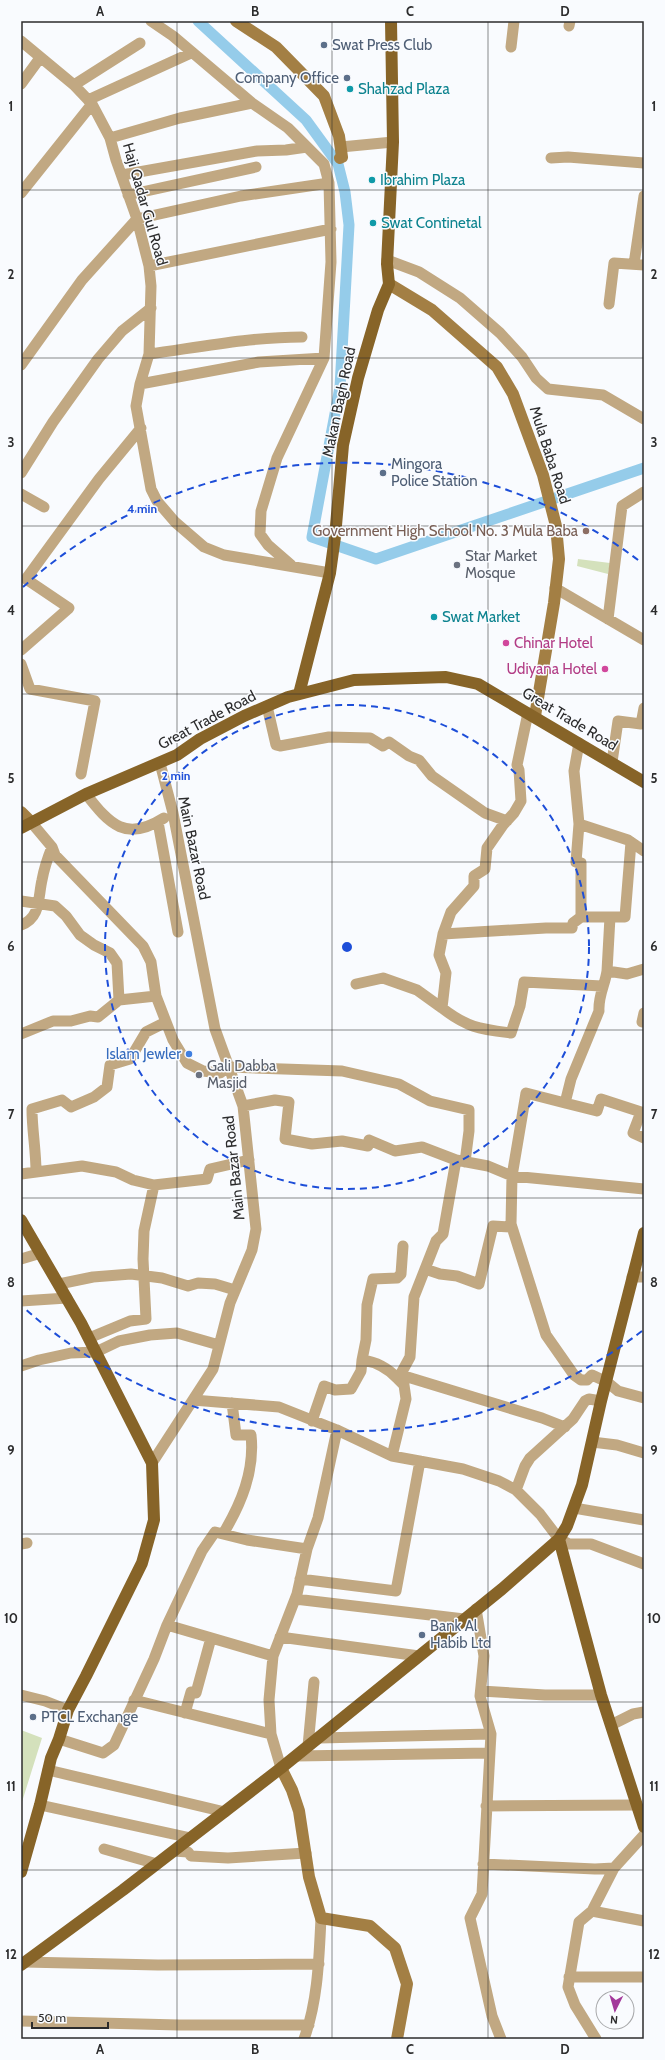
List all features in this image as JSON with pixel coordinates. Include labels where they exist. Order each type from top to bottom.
[{"type":"main road","points":[[236,21],[276,46],[324,96],[341,152]]},
{"type":"main road","points":[[388,21],[392,142]]},
{"type":"main road","points":[[391,21],[392,142]]},
{"type":"main road","name":"Makan Bagh Road","points":[[299,694],[333,558],[343,445],[358,378],[378,310],[389,284],[387,260],[392,142]]},
{"type":"main road","name":"Mula Baba Road","points":[[389,284],[432,310],[496,367],[514,394],[543,475],[556,526],[559,559],[556,588],[532,714]]},
{"type":"main road","name":"Great Trade Road","points":[[26,825],[86,794],[177,755],[228,724],[267,706],[288,697],[354,680],[446,677],[478,684],[532,714],[644,782]]},
{"type":"main road","points":[[21,812],[26,825]]},
{"type":"main road","points":[[21,1220],[24,1232],[41,1253],[89,1338],[152,1463],[154,1520],[142,1563],[68,1710],[51,1758],[40,1805],[21,1872]]},
{"type":"main road","points":[[22,1964],[157,1864],[319,1738],[559,1539],[574,1508],[582,1485],[600,1401],[638,1277],[644,1233]]},
{"type":"main road","points":[[559,1539],[601,1695],[641,1815]]},
{"type":"main road","points":[[281,1768],[292,1790],[299,1811],[306,1853],[308,1877],[321,1918],[370,1926],[395,1948],[407,1984],[398,2039]]},
{"type":"street","points":[[151,21],[173,36],[191,53],[252,103],[288,128],[325,163],[329,183],[331,262],[324,358],[277,458],[261,511],[260,534],[268,545],[291,565]]},
{"type":"street","points":[[511,47],[514,21]]},
{"type":"street","name":"Haji Qadar Gul Road","points":[[21,41],[74,85],[90,102],[110,138],[137,219],[149,266],[151,308],[149,354],[140,384],[136,406],[151,489],[157,501],[175,522],[204,547],[224,555],[291,565],[330,573]]},
{"type":"street","points":[[74,85],[140,43]]},
{"type":"street","points":[[21,193],[90,102],[191,53]]},
{"type":"street","points":[[21,84],[40,58]]},
{"type":"street","points":[[110,138],[180,118],[252,103]]},
{"type":"street","points":[[325,163],[341,152],[392,142]]},
{"type":"street","points":[[122,175],[256,151],[286,150],[307,147]]},
{"type":"street","points":[[551,158],[568,157],[644,164]]},
{"type":"street","points":[[128,195],[256,167]]},
{"type":"street","points":[[21,365],[82,280],[137,219],[241,196],[329,183]]},
{"type":"street","points":[[609,304],[614,263],[639,265],[644,196]]},
{"type":"street","points":[[149,266],[331,229]]},
{"type":"street","points":[[387,260],[419,272],[460,298],[500,333],[522,357],[536,378],[548,389],[603,395],[644,419]]},
{"type":"street","points":[[21,473],[98,359],[122,331],[151,308]]},
{"type":"street","points":[[149,354],[222,343],[279,337],[302,337]]},
{"type":"street","points":[[140,384],[259,362],[324,358]]},
{"type":"street","points":[[21,650],[69,608],[26,579],[99,479],[141,428]]},
{"type":"street","points":[[608,619],[622,506],[644,492]]},
{"type":"street","points":[[23,498],[44,507]]},
{"type":"street","points":[[556,588],[644,640]]},
{"type":"street","points":[[21,664],[30,689],[95,701],[81,774]]},
{"type":"street","points":[[267,706],[276,745],[280,746],[329,737],[370,738],[383,746],[389,742],[409,756],[419,760],[432,776],[485,812],[507,820]]},
{"type":"street","points":[[612,762],[618,721],[641,724],[644,708]]},
{"type":"street","points":[[442,1008],[446,973],[439,955],[443,934],[451,912],[474,886],[474,876],[485,869],[487,848],[507,820],[514,813],[521,801],[519,770],[517,765],[532,714]]},
{"type":"street","points":[[579,743],[574,772],[579,824],[576,862],[581,863],[581,917]]},
{"type":"street","name":"Main Bazar Road","points":[[152,1463],[213,1368],[230,1303],[252,1250],[256,1229],[243,1106],[213,1022],[173,813],[160,763]]},
{"type":"street","points":[[86,794],[99,812],[117,826],[134,831],[149,827],[173,813]]},
{"type":"street","points":[[158,822],[178,932]]},
{"type":"street","points":[[579,824],[631,842],[644,851]]},
{"type":"street","points":[[26,825],[52,846],[55,855],[143,946],[150,962],[156,996],[173,1040],[187,1063],[203,1071],[220,1073],[228,1067],[342,1072],[399,1084],[430,1101],[469,1110],[469,1131],[460,1161],[443,1234],[436,1241],[414,1297],[410,1357],[400,1377]]},
{"type":"street","points":[[443,934],[546,928],[572,928],[573,923],[581,917],[625,917],[631,842]]},
{"type":"street","points":[[21,925],[28,922],[36,911],[39,903],[42,879],[52,846]]},
{"type":"street","points":[[21,901],[55,906],[66,916],[80,935],[94,945],[110,952],[117,963],[119,1000]]},
{"type":"street","points":[[565,1103],[571,1079],[599,1011],[598,1001],[602,986],[606,981],[610,917]]},
{"type":"street","points":[[607,971],[627,974],[644,969]]},
{"type":"street","points":[[356,984],[383,978],[417,990],[455,1018],[478,1029],[511,1033],[520,1006],[524,982],[602,986]]},
{"type":"street","points":[[21,1034],[53,1021],[71,1021],[90,1016],[98,1017],[119,1000],[156,996]]},
{"type":"street","points":[[36,1172],[36,1145],[32,1129],[32,1109],[62,1100],[71,1107],[94,1097],[107,1087],[110,1065],[130,1058],[146,1032],[166,1022]]},
{"type":"street","points":[[644,1138],[633,1133],[641,1112],[601,1098],[597,1111],[526,1093],[512,1176],[512,1227],[546,1335],[574,1375],[581,1380],[587,1380],[592,1375],[607,1382],[618,1391],[644,1398]]},
{"type":"street","points":[[243,1106],[275,1100],[289,1102],[285,1139],[312,1144],[342,1141],[368,1146],[369,1140],[395,1151],[422,1146],[460,1161],[488,1166],[512,1176],[644,1189]]},
{"type":"street","points":[[21,1174],[82,1166],[102,1168],[154,1185],[207,1179],[210,1169],[249,1160]]},
{"type":"street","points":[[89,1338],[130,1321],[146,1319],[143,1259],[144,1230],[154,1185]]},
{"type":"street","points":[[425,1269],[440,1274],[457,1276],[479,1284],[493,1226],[512,1227]]},
{"type":"street","points":[[312,1420],[324,1386],[335,1390],[351,1389],[361,1371],[366,1340],[367,1305],[373,1279],[397,1278],[401,1274],[403,1246]]},
{"type":"street","points":[[21,1258],[41,1253]]},
{"type":"street","points":[[59,1284],[93,1277],[132,1274],[162,1278],[188,1286],[198,1283],[215,1284],[235,1290]]},
{"type":"street","points":[[21,1301],[67,1298]]},
{"type":"street","points":[[21,1366],[39,1360],[71,1354],[96,1352],[119,1341],[157,1334],[176,1333],[219,1345]]},
{"type":"street","points":[[362,1360],[371,1361],[388,1369],[400,1377],[542,1418],[565,1427]]},
{"type":"street","points":[[392,1456],[406,1399],[404,1385],[400,1377]]},
{"type":"street","points":[[516,1490],[525,1466],[530,1458],[554,1434],[565,1427],[585,1401],[589,1399],[600,1401]]},
{"type":"street","points":[[193,1400],[278,1407],[337,1430],[392,1456],[463,1469],[499,1481],[516,1490],[540,1514],[559,1539],[569,1544],[591,1544],[644,1564]]},
{"type":"street","points":[[223,1534],[237,1510],[245,1486],[253,1452],[251,1435],[236,1435],[232,1403]]},
{"type":"street","points":[[281,1768],[271,1734],[269,1700],[273,1656],[295,1599],[307,1549],[318,1518],[337,1430]]},
{"type":"street","points":[[592,1442],[617,1445],[644,1453]]},
{"type":"street","points":[[300,1579],[396,1591],[420,1461]]},
{"type":"street","points":[[574,1508],[644,1520]]},
{"type":"street","points":[[59,1739],[103,1752],[114,1745],[154,1659],[167,1624],[202,1551],[215,1532],[247,1540],[307,1549]]},
{"type":"street","points":[[295,1599],[464,1619]]},
{"type":"street","points":[[476,1609],[484,1656],[480,1696],[491,1734],[482,1894],[470,1918],[492,2016],[501,2039]]},
{"type":"street","points":[[167,1624],[273,1656]]},
{"type":"street","points":[[280,1637],[419,1656]]},
{"type":"street","points":[[185,1713],[192,1692],[196,1693],[211,1638]]},
{"type":"street","points":[[308,1746],[314,1682]]},
{"type":"street","points":[[481,1691],[545,1695],[601,1695]]},
{"type":"street","points":[[21,1693],[68,1710]]},
{"type":"street","points":[[134,1700],[271,1734]]},
{"type":"street","points":[[611,1724],[633,1714],[644,1712]]},
{"type":"street","points":[[319,1738],[491,1734]]},
{"type":"street","points":[[296,1756],[490,1753]]},
{"type":"street","points":[[48,1770],[225,1812]]},
{"type":"street","points":[[40,1805],[191,1838]]},
{"type":"street","points":[[486,1806],[641,1815]]},
{"type":"street","points":[[596,2039],[575,2005],[568,1987],[580,1922],[592,1911],[614,1868],[644,1835]]},
{"type":"street","points":[[104,1849],[157,1864]]},
{"type":"street","points":[[174,1851],[188,1852],[191,1856],[228,1858],[306,1853]]},
{"type":"street","points":[[483,1864],[596,1869],[614,1868]]},
{"type":"street","points":[[592,1911],[644,1920]]},
{"type":"street","points":[[304,2039],[309,2025],[319,1964],[321,1918]]},
{"type":"street","points":[[22,1964],[319,1964]]},
{"type":"street","points":[[569,1977],[644,1977]]},
{"type":"street","points":[[21,2021],[309,2025]]},
{"type":"green space","points":[[578,559],[610,563],[608,574],[577,566]]},
{"type":"green space","points":[[21,1730],[42,1738],[21,1805]]},
{"type":"waterway","points":[[198,21],[306,120],[338,164],[345,192],[349,225],[340,387],[312,537],[376,559],[644,468]]},
{"type":"place","name":"Swat Press Club","points":[[324,45]]},
{"type":"place","name":"Company Office","points":[[347,78]]},
{"type":"place","name":"Shahzad Plaza","points":[[350,89]]},
{"type":"place","name":"Ibrahim Plaza","points":[[372,180]]},
{"type":"place","name":"Swat Continetal","points":[[373,223]]},
{"type":"place","name":"Mingora Police Station","points":[[383,473]]},
{"type":"place","name":"Government High School No. 3 Mula Baba","points":[[586,531]]},
{"type":"place","name":"Star Market Mosque","points":[[457,565]]},
{"type":"place","name":"Swat Market","points":[[434,617]]},
{"type":"place","name":"Chinar Hotel","points":[[506,643]]},
{"type":"place","name":"Udiyana Hotel","points":[[605,669]]},
{"type":"place","name":"Islam Jewler","points":[[189,1054]]},
{"type":"place","name":"Gali Dabba Masjid","points":[[199,1075]]},
{"type":"place","name":"Bank Al Habib Ltd","points":[[422,1635]]},
{"type":"place","name":"PTCL Exchange","points":[[33,1717]]}]
